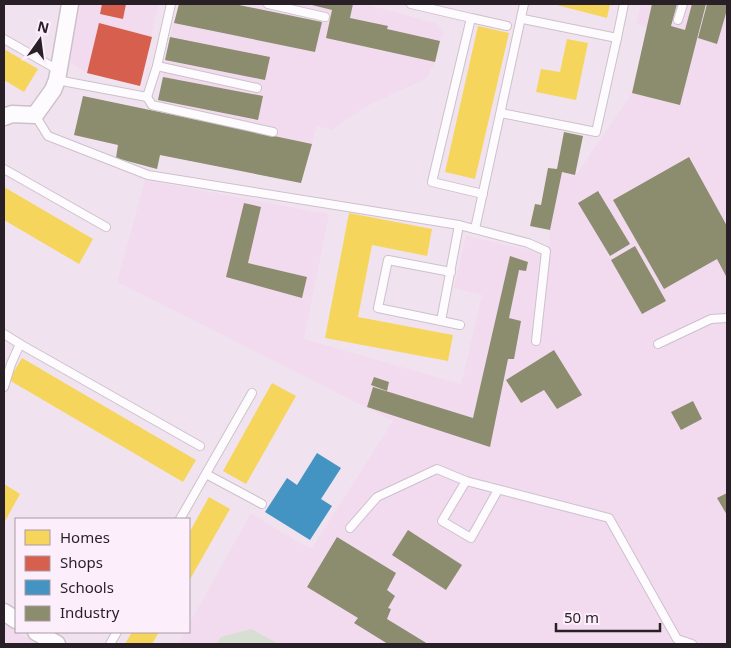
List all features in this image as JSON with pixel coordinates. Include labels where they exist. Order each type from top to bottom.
[{"type":"street","points":[[4,117],[12,114],[35,115],[53,90],[58,75],[70,4]]},
{"type":"street","points":[[38,633],[57,644]]},
{"type":"lane","points":[[171,4],[157,66],[147,96],[152,105],[273,132]]},
{"type":"lane","points":[[268,4],[325,16]]},
{"type":"lane","points":[[411,4],[507,26]]},
{"type":"lane","points":[[476,229],[524,4]]},
{"type":"lane","points":[[501,113],[596,132],[624,4]]},
{"type":"lane","points":[[678,20],[683,4]]},
{"type":"lane","points":[[471,18],[432,182],[483,194]]},
{"type":"lane","points":[[523,20],[616,38]]},
{"type":"lane","points":[[4,39],[58,75],[147,96]]},
{"type":"lane","points":[[157,66],[258,88]]},
{"type":"lane","points":[[35,115],[48,136],[148,175],[459,225],[528,243],[546,251],[536,341]]},
{"type":"lane","points":[[4,169],[106,227]]},
{"type":"lane","points":[[441,320],[459,225]]},
{"type":"lane","points":[[451,272],[388,260],[378,308],[460,325]]},
{"type":"lane","points":[[658,344],[711,319],[727,318]]},
{"type":"lane","points":[[4,334],[200,446]]},
{"type":"lane","points":[[4,387],[20,344]]},
{"type":"lane","points":[[181,518],[252,393]]},
{"type":"lane","points":[[350,528],[377,497],[437,469],[466,481],[609,518],[677,639],[692,644]]},
{"type":"lane","points":[[206,474],[262,504]]},
{"type":"lane","points":[[466,481],[442,521],[471,538],[498,490]]},
{"type":"lane","points":[[110,644],[116,633]]},
{"type":"shaded area","points":[[74,4],[159,4],[140,86],[87,73],[65,57]]},
{"type":"shaded area","points":[[179,4],[365,4],[435,23],[444,32],[435,62],[427,78],[365,107],[332,130],[317,126],[301,183],[160,155],[157,169],[116,158],[117,145],[74,135],[83,96],[154,111]]},
{"type":"shaded area","points":[[641,4],[727,4],[727,644],[178,644],[184,633],[190,633],[190,622],[251,513],[301,544],[312,548],[393,421],[117,282],[145,180],[329,214],[304,339],[461,384],[482,295],[454,288],[466,236],[549,254],[550,230],[562,172],[576,175],[632,93],[647,27],[636,24]]},
{"type":"shaded area","points":[[4,623],[15,633],[39,644],[4,644]]},
{"type":"green space","points":[[251,629],[279,644],[217,644],[221,637]]},
{"type":"building: Homes","points":[[553,4],[610,4],[607,18]]},
{"type":"building: Homes","points":[[478,26],[509,33],[475,179],[445,172]]},
{"type":"building: Homes","points":[[567,39],[588,43],[576,100],[536,92],[541,69],[560,72]]},
{"type":"building: Homes","points":[[4,49],[38,69],[24,92],[4,80]]},
{"type":"building: Homes","points":[[4,187],[93,239],[79,264],[4,220]]},
{"type":"building: Homes","points":[[349,213],[432,229],[427,256],[372,245],[358,317],[453,335],[448,361],[325,338]]},
{"type":"building: Homes","points":[[22,358],[196,460],[183,482],[9,380]]},
{"type":"building: Homes","points":[[272,383],[296,396],[246,484],[223,471]]},
{"type":"building: Homes","points":[[4,484],[20,494],[4,523]]},
{"type":"building: Homes","points":[[209,497],[230,509],[190,579],[190,531]]},
{"type":"building: Homes","points":[[131,633],[158,633],[152,644],[125,644]]},
{"type":"building: Shops","points":[[102,4],[126,4],[123,19],[100,14]]},
{"type":"building: Shops","points":[[99,23],[152,37],[140,86],[87,73]]},
{"type":"building: Schools","points":[[317,453],[341,468],[321,499],[332,506],[310,540],[265,512],[287,478],[297,485]]},
{"type":"building: Industry","points":[[179,4],[234,4],[322,22],[315,52],[174,23]]},
{"type":"building: Industry","points":[[308,4],[353,4],[350,18],[388,26],[387,29],[440,41],[435,62],[326,38],[332,10]]},
{"type":"building: Industry","points":[[652,4],[677,4],[671,26],[685,30],[692,4],[706,4],[680,105],[632,93]]},
{"type":"building: Industry","points":[[707,4],[727,4],[717,44],[698,38]]},
{"type":"building: Industry","points":[[170,37],[270,57],[265,80],[165,60]]},
{"type":"building: Industry","points":[[163,77],[263,96],[258,120],[158,100]]},
{"type":"building: Industry","points":[[83,96],[312,144],[301,183],[160,155],[157,169],[116,158],[118,145],[74,135]]},
{"type":"building: Industry","points":[[564,132],[583,136],[575,175],[562,172],[550,230],[530,226],[535,204],[541,205],[548,168],[557,169]]},
{"type":"building: Industry","points":[[689,157],[727,226],[727,278],[717,259],[664,289],[613,200]]},
{"type":"building: Industry","points":[[598,191],[630,244],[610,256],[578,203]]},
{"type":"building: Industry","points":[[244,203],[261,207],[248,263],[307,277],[302,298],[226,277]]},
{"type":"building: Industry","points":[[635,246],[666,301],[642,314],[611,260]]},
{"type":"building: Industry","points":[[510,256],[528,262],[526,271],[519,270],[509,318],[521,321],[514,359],[508,359],[490,447],[367,407],[373,387],[473,418]]},
{"type":"building: Industry","points":[[554,350],[582,395],[557,409],[544,390],[521,403],[506,380]]},
{"type":"building: Industry","points":[[374,377],[389,382],[387,391],[371,385]]},
{"type":"building: Industry","points":[[693,401],[702,419],[681,430],[671,412]]},
{"type":"building: Industry","points":[[727,493],[727,515],[717,498]]},
{"type":"building: Industry","points":[[408,530],[462,565],[446,590],[392,555]]},
{"type":"building: Industry","points":[[337,537],[396,573],[387,590],[395,596],[388,608],[391,609],[387,619],[428,644],[388,644],[354,623],[358,618],[307,587]]}]
